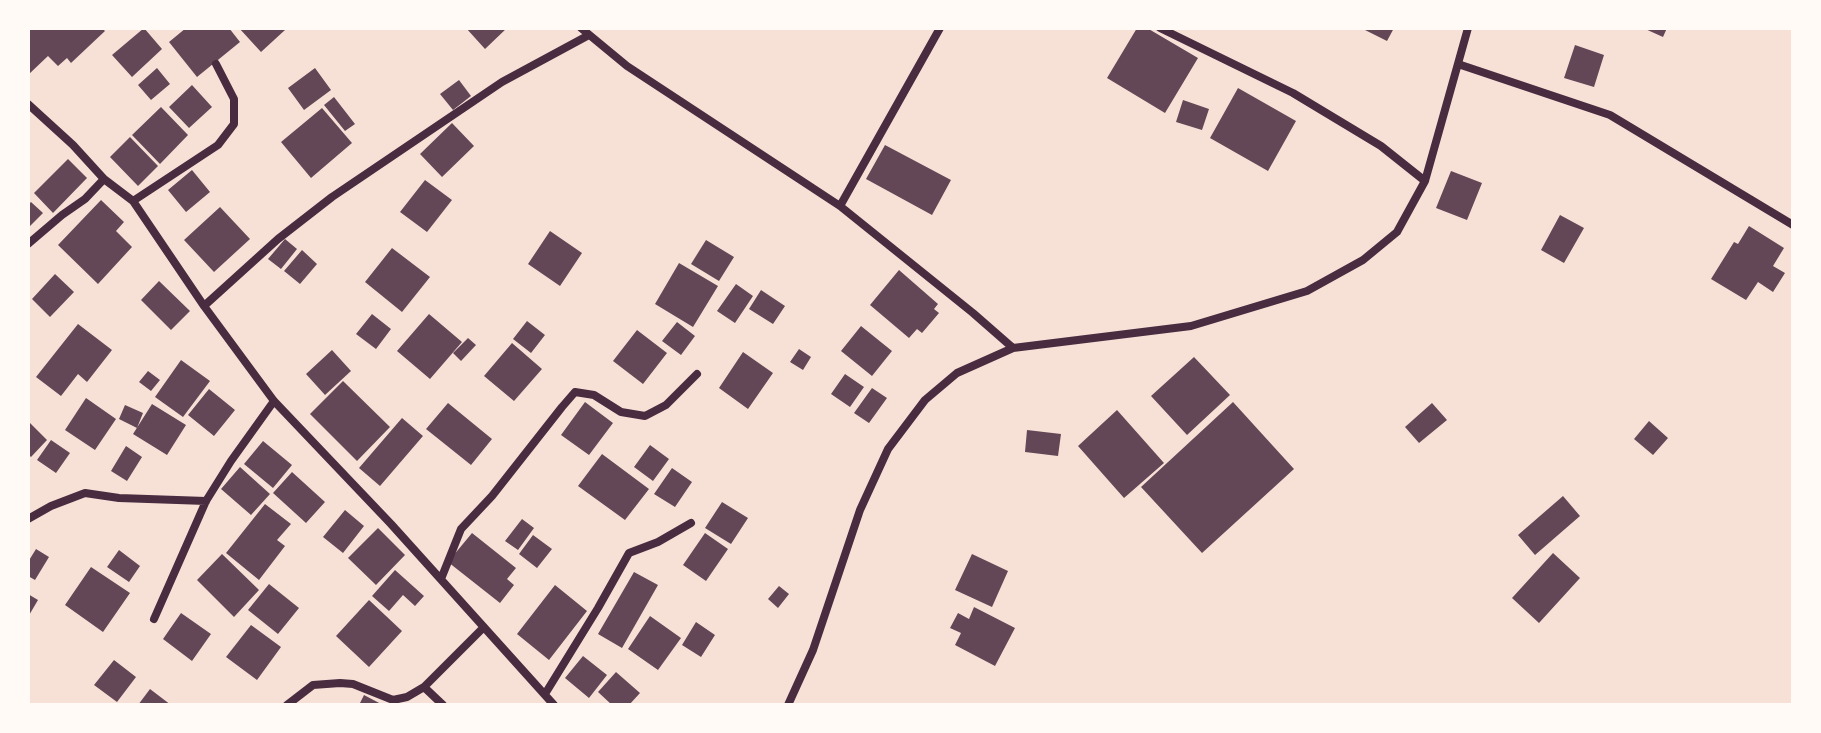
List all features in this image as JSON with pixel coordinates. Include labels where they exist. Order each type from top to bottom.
[{"type":"street","points":[[581,28],[627,66],[840,206],[1013,348]]},
{"type":"street","points":[[840,206],[940,28]]},
{"type":"street","points":[[1160,28],[1293,93],[1381,146],[1425,181]]},
{"type":"street","points":[[788,705],[813,650],[860,510],[888,449],[925,400],[957,373],[1013,348],[1191,326],[1307,291],[1363,260],[1397,232],[1425,181],[1468,28]]},
{"type":"street","points":[[204,306],[278,239],[345,187],[502,82],[589,35]]},
{"type":"street","points":[[133,201],[218,145],[234,124],[234,99],[216,64]]},
{"type":"street","points":[[1458,64],[1610,115],[1793,225]]},
{"type":"street","points":[[28,104],[73,145],[104,179],[133,201],[204,306],[274,401],[554,705]]},
{"type":"street","points":[[28,244],[85,199],[104,179]]},
{"type":"street","points":[[441,579],[461,529],[492,496],[575,392],[594,395],[621,412],[645,416],[666,405],[697,374]]},
{"type":"street","points":[[154,619],[206,501],[274,401]]},
{"type":"street","points":[[28,519],[85,493],[158,501],[206,501]]},
{"type":"street","points":[[545,694],[629,553],[658,542],[691,523]]},
{"type":"street","points":[[287,705],[313,685],[340,683],[353,684],[393,700],[407,697],[424,687],[484,627]]},
{"type":"street","points":[[424,687],[443,705]]},
{"type":"building","points":[[28,28],[102,28],[105,31],[71,63],[67,58],[58,66],[48,56],[28,75]]},
{"type":"building","points":[[144,28],[162,49],[132,77],[112,55]]},
{"type":"building","points":[[186,28],[229,28],[240,42],[197,77],[169,42]]},
{"type":"building","points":[[239,28],[283,28],[285,30],[261,52]]},
{"type":"building","points":[[466,28],[507,28],[485,49]]},
{"type":"building","points":[[1137,28],[1147,28],[1198,58],[1165,113],[1107,78]]},
{"type":"building","points":[[1361,28],[1394,28],[1387,41]]},
{"type":"building","points":[[1643,28],[1667,28],[1663,37]]},
{"type":"building","points":[[1575,45],[1604,55],[1594,87],[1564,78]]},
{"type":"building","points":[[157,68],[170,84],[151,100],[138,85]]},
{"type":"building","points":[[315,68],[331,90],[304,110],[288,88]]},
{"type":"building","points":[[459,80],[471,96],[453,110],[440,94]]},
{"type":"building","points":[[192,85],[212,107],[189,128],[169,107]]},
{"type":"building","points":[[1238,88],[1296,121],[1268,171],[1210,138]]},
{"type":"building","points":[[334,97],[355,124],[345,131],[324,105]]},
{"type":"building","points":[[1183,100],[1209,109],[1202,130],[1176,122]]},
{"type":"building","points":[[161,107],[188,135],[160,164],[132,135]]},
{"type":"building","points":[[322,108],[352,143],[311,178],[281,142]]},
{"type":"building","points":[[452,123],[474,146],[442,177],[420,154]]},
{"type":"building","points":[[130,137],[158,166],[138,186],[110,157]]},
{"type":"building","points":[[885,145],[951,180],[932,215],[866,179]]},
{"type":"building","points":[[68,159],[87,178],[53,213],[34,193]]},
{"type":"building","points":[[192,170],[210,192],[186,212],[168,190]]},
{"type":"building","points":[[1451,171],[1482,183],[1467,220],[1436,208]]},
{"type":"building","points":[[425,180],[452,200],[427,232],[400,212]]},
{"type":"building","points":[[101,200],[124,222],[116,231],[132,247],[98,284],[58,245]]},
{"type":"building","points":[[31,202],[43,213],[28,228],[28,205]]},
{"type":"building","points":[[220,207],[250,239],[214,272],[184,240]]},
{"type":"building","points":[[1560,215],[1584,228],[1564,263],[1541,250]]},
{"type":"building","points":[[1749,226],[1784,248],[1773,266],[1785,273],[1773,292],[1758,282],[1746,300],[1711,279],[1734,242],[1738,244]]},
{"type":"building","points":[[550,231],[582,253],[560,286],[528,264]]},
{"type":"building","points":[[285,239],[297,249],[281,269],[268,259]]},
{"type":"building","points":[[706,240],[734,257],[719,281],[691,264]]},
{"type":"building","points":[[392,248],[430,277],[402,312],[365,282]]},
{"type":"building","points":[[302,250],[317,264],[300,284],[284,271]]},
{"type":"building","points":[[679,263],[718,286],[693,327],[655,304]]},
{"type":"building","points":[[899,270],[938,304],[934,309],[939,313],[922,333],[917,329],[909,338],[870,305]]},
{"type":"building","points":[[55,274],[74,292],[50,317],[32,299]]},
{"type":"building","points":[[159,281],[190,311],[171,330],[141,300]]},
{"type":"building","points":[[736,284],[753,296],[735,323],[717,311]]},
{"type":"building","points":[[761,290],[785,306],[773,324],[749,309]]},
{"type":"building","points":[[372,314],[391,329],[376,349],[356,334]]},
{"type":"building","points":[[429,314],[462,342],[430,379],[397,351]]},
{"type":"building","points":[[527,321],[545,335],[531,353],[513,339]]},
{"type":"building","points":[[677,322],[695,336],[681,355],[662,341]]},
{"type":"building","points":[[78,324],[112,350],[87,382],[78,374],[61,396],[36,377]]},
{"type":"building","points":[[861,326],[892,351],[872,376],[841,351]]},
{"type":"building","points":[[637,330],[667,353],[643,384],[613,361]]},
{"type":"building","points":[[468,338],[476,345],[461,361],[453,353]]},
{"type":"building","points":[[512,343],[542,369],[514,401],[484,376]]},
{"type":"building","points":[[799,349],[811,357],[803,370],[790,362]]},
{"type":"building","points":[[332,350],[351,371],[325,395],[306,374]]},
{"type":"building","points":[[743,352],[773,373],[748,409],[719,388]]},
{"type":"building","points":[[1194,357],[1230,395],[1187,435],[1151,396]]},
{"type":"building","points":[[181,360],[210,381],[183,417],[155,397]]},
{"type":"building","points":[[148,371],[160,380],[151,391],[139,382]]},
{"type":"building","points":[[845,374],[864,387],[850,407],[831,394]]},
{"type":"building","points":[[343,381],[390,427],[357,461],[310,414]]},
{"type":"building","points":[[872,388],[887,398],[869,423],[854,413]]},
{"type":"building","points":[[209,389],[235,410],[214,436],[188,415]]},
{"type":"building","points":[[86,398],[116,419],[95,450],[65,430]]},
{"type":"building","points":[[585,402],[613,423],[589,455],[561,435]]},
{"type":"building","points":[[1233,402],[1294,469],[1202,553],[1141,487]]},
{"type":"building","points":[[448,403],[492,439],[471,465],[426,429]]},
{"type":"building","points":[[1432,403],[1447,420],[1419,443],[1405,427]]},
{"type":"building","points":[[152,404],[186,425],[167,455],[133,434]]},
{"type":"building","points":[[125,405],[143,413],[137,428],[119,419]]},
{"type":"building","points":[[1117,410],[1164,463],[1124,498],[1078,446]]},
{"type":"building","points":[[402,418],[423,436],[380,486],[359,468]]},
{"type":"building","points":[[28,421],[47,440],[31,457],[28,454]]},
{"type":"building","points":[[1649,421],[1668,438],[1653,455],[1634,439]]},
{"type":"building","points":[[1027,430],[1061,434],[1058,456],[1025,452]]},
{"type":"building","points":[[51,440],[70,453],[56,473],[37,460]]},
{"type":"building","points":[[263,441],[292,465],[273,488],[244,464]]},
{"type":"building","points":[[650,445],[669,459],[653,481],[634,467]]},
{"type":"building","points":[[126,446],[142,457],[127,481],[111,471]]},
{"type":"building","points":[[602,454],[649,489],[625,520],[578,486]]},
{"type":"building","points":[[240,467],[270,494],[251,515],[221,489]]},
{"type":"building","points":[[672,468],[692,482],[675,507],[654,494]]},
{"type":"building","points":[[292,472],[325,502],[306,523],[273,493]]},
{"type":"building","points":[[1563,496],[1580,516],[1535,555],[1518,535]]},
{"type":"building","points":[[722,502],[748,518],[731,544],[705,528]]},
{"type":"building","points":[[265,504],[291,524],[277,540],[285,546],[259,580],[226,553]]},
{"type":"building","points":[[345,510],[364,526],[343,553],[323,537]]},
{"type":"building","points":[[522,519],[534,528],[518,550],[505,541]]},
{"type":"building","points":[[378,528],[405,555],[376,585],[348,558]]},
{"type":"building","points":[[472,533],[516,568],[507,579],[514,585],[500,603],[448,562]]},
{"type":"building","points":[[705,533],[728,549],[706,581],[683,565]]},
{"type":"building","points":[[533,535],[552,549],[537,568],[519,554]]},
{"type":"building","points":[[36,549],[49,557],[35,580],[28,576],[28,562]]},
{"type":"building","points":[[119,550],[140,566],[129,582],[107,567]]},
{"type":"building","points":[[1553,553],[1580,578],[1539,623],[1512,598]]},
{"type":"building","points":[[222,554],[259,590],[234,617],[197,580]]},
{"type":"building","points":[[972,554],[1008,571],[992,607],[955,590]]},
{"type":"building","points":[[91,567],[130,593],[103,632],[65,605]]},
{"type":"building","points":[[395,570],[424,596],[415,606],[403,595],[389,611],[372,596]]},
{"type":"building","points":[[634,572],[658,585],[622,648],[598,634]]},
{"type":"building","points":[[269,584],[299,608],[278,634],[248,610]]},
{"type":"building","points":[[555,585],[587,611],[549,660],[517,634]]},
{"type":"building","points":[[779,586],[789,594],[778,608],[768,599]]},
{"type":"building","points":[[28,594],[38,600],[28,617]]},
{"type":"building","points":[[369,600],[402,631],[369,667],[336,636]]},
{"type":"building","points":[[974,607],[1015,628],[995,666],[955,645],[961,633],[950,628],[958,613],[969,619]]},
{"type":"building","points":[[181,613],[211,634],[192,661],[163,639]]},
{"type":"building","points":[[650,616],[681,638],[658,670],[628,649]]},
{"type":"building","points":[[696,622],[715,635],[701,657],[682,645]]},
{"type":"building","points":[[251,625],[281,647],[257,680],[226,657]]},
{"type":"building","points":[[583,656],[607,675],[589,698],[565,678]]},
{"type":"building","points":[[114,660],[136,677],[117,702],[94,685]]},
{"type":"building","points":[[616,672],[640,693],[629,705],[612,705],[598,692]]},
{"type":"building","points":[[150,689],[171,705],[138,705]]},
{"type":"building","points":[[364,695],[383,705],[359,705]]}]
